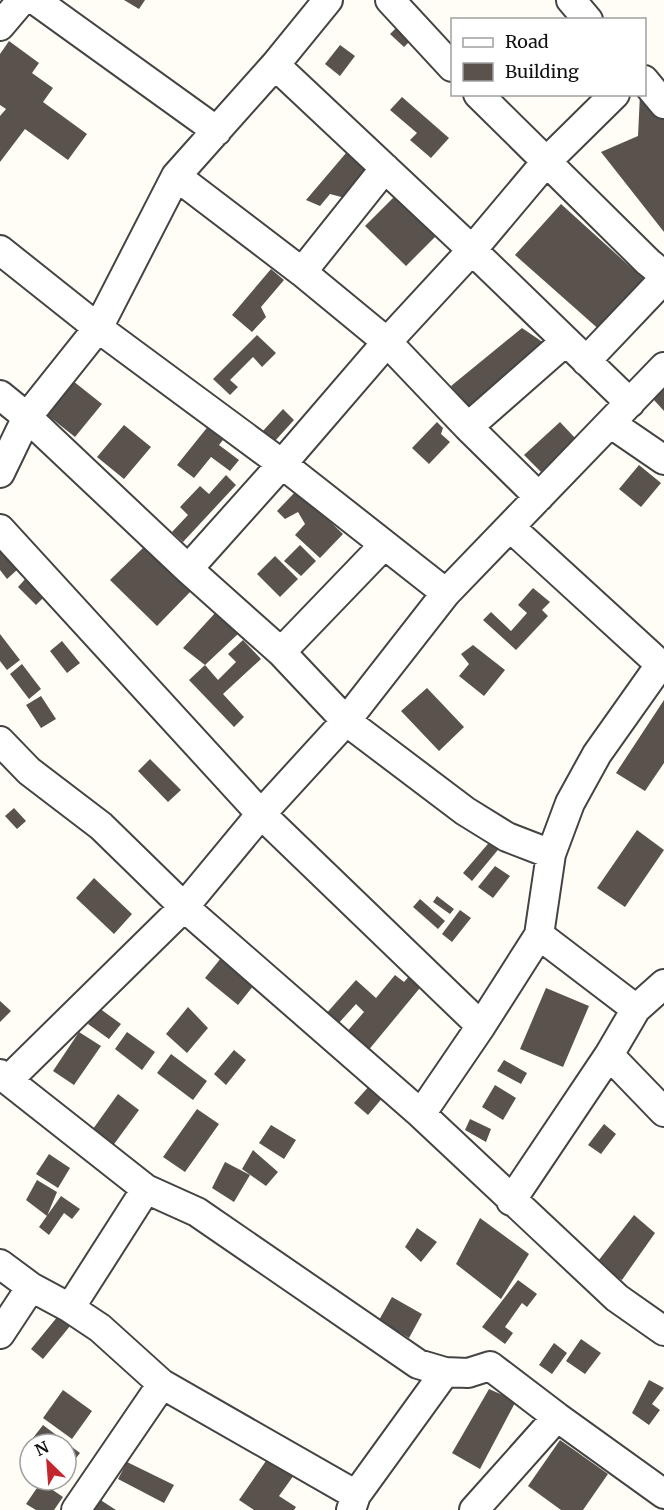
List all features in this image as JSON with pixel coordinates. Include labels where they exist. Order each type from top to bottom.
[{"type":"street","points":[[0,26],[22,0]]},
{"type":"street","points":[[390,0],[451,65]]},
{"type":"street","points":[[47,4],[217,131]]},
{"type":"street","points":[[0,473],[27,417],[99,328],[176,177],[275,65],[314,4]]},
{"type":"street","points":[[275,65],[472,250],[630,403]]},
{"type":"street","points":[[646,81],[664,104]]},
{"type":"street","points":[[481,96],[546,162],[660,266],[586,361]]},
{"type":"street","points":[[188,569],[387,342],[472,250],[546,162],[613,96]]},
{"type":"street","points":[[302,272],[385,168]]},
{"type":"street","points":[[176,177],[302,272],[387,342],[539,497]]},
{"type":"street","points":[[0,250],[99,328],[282,464],[446,593]]},
{"type":"street","points":[[468,427],[566,341]]},
{"type":"street","points":[[664,367],[446,593],[346,721],[261,814],[184,906],[4,1077],[146,1189],[197,1212],[418,1364],[445,1372],[468,1373],[490,1365],[557,1417],[664,1494]]},
{"type":"street","points":[[0,395],[27,417],[188,569],[281,652],[346,721],[465,811],[507,837],[551,854]]},
{"type":"street","points":[[610,423],[664,460]]},
{"type":"street","points":[[421,1114],[539,935],[551,854],[570,803],[597,754],[662,667],[510,527]]},
{"type":"street","points":[[0,529],[261,814],[481,1026]]},
{"type":"street","points":[[281,652],[384,545]]},
{"type":"street","points":[[0,741],[29,771],[101,826],[184,906],[421,1114],[617,1298],[664,1331]]},
{"type":"street","points":[[539,935],[636,1009]]},
{"type":"street","points":[[512,1201],[609,1055],[636,1009],[664,984]]},
{"type":"street","points":[[609,1055],[664,1113]]},
{"type":"street","points":[[70,1308],[146,1189]]},
{"type":"street","points":[[0,1264],[31,1287],[70,1308],[100,1328],[162,1384],[353,1503],[445,1372]]},
{"type":"street","points":[[0,1334],[31,1287]]},
{"type":"street","points":[[76,1510],[162,1384]]},
{"type":"street","points":[[474,1510],[557,1417]]},
{"type":"building","points":[[124,0],[145,0],[139,9]]},
{"type":"building","points":[[399,25],[413,38],[404,47],[390,34]]},
{"type":"building","points":[[9,41],[39,63],[32,73],[53,88],[43,102],[87,134],[68,160],[25,129],[0,162],[0,116],[6,109],[0,105],[0,54]]},
{"type":"building","points":[[340,45],[355,56],[340,76],[325,64]]},
{"type":"building","points":[[640,96],[642,96],[664,117],[664,232],[601,152],[638,136]]},
{"type":"building","points":[[402,97],[449,138],[431,158],[410,140],[417,133],[390,110]]},
{"type":"building","points":[[352,146],[373,163],[345,198],[330,194],[320,206],[306,200]]},
{"type":"building","points":[[397,194],[438,234],[406,266],[365,226]]},
{"type":"building","points":[[561,204],[647,282],[602,332],[515,255]]},
{"type":"building","points":[[271,269],[284,280],[261,307],[266,317],[252,332],[232,315]]},
{"type":"building","points":[[522,328],[547,345],[470,409],[451,386]]},
{"type":"building","points":[[257,335],[276,353],[262,367],[253,357],[230,380],[238,387],[230,395],[213,379]]},
{"type":"building","points":[[68,377],[102,404],[75,437],[41,410]]},
{"type":"building","points":[[664,386],[664,411],[654,400]]},
{"type":"building","points":[[283,409],[294,420],[274,442],[262,432]]},
{"type":"building","points":[[214,419],[230,431],[219,445],[239,460],[230,471],[211,457],[194,478],[177,465]]},
{"type":"building","points":[[437,422],[443,428],[441,434],[450,442],[429,464],[412,448]]},
{"type":"building","points":[[560,422],[576,439],[541,472],[524,455]]},
{"type":"building","points":[[124,425],[151,447],[124,479],[97,457]]},
{"type":"building","points":[[639,465],[661,483],[641,507],[619,489]]},
{"type":"building","points":[[226,475],[236,485],[183,542],[172,532],[188,515],[180,507],[200,486],[209,494]]},
{"type":"building","points":[[297,490],[343,534],[320,558],[295,535],[305,524],[298,512],[285,519],[277,511]]},
{"type":"building","points":[[300,545],[316,561],[301,576],[284,561]]},
{"type":"building","points":[[145,546],[191,591],[157,626],[110,580]]},
{"type":"building","points":[[0,549],[18,569],[7,579],[0,570]]},
{"type":"building","points":[[275,556],[298,579],[280,597],[257,574]]},
{"type":"building","points":[[27,577],[45,596],[36,605],[18,587]]},
{"type":"building","points":[[533,588],[550,602],[542,610],[548,616],[516,650],[483,620],[491,612],[511,631],[527,613],[518,605]]},
{"type":"building","points":[[216,612],[239,633],[205,665],[183,648]]},
{"type":"building","points":[[0,634],[20,660],[7,670],[0,661]]},
{"type":"building","points":[[243,640],[261,659],[223,694],[244,717],[234,727],[189,680],[205,665],[218,680],[236,662],[228,654]]},
{"type":"building","points":[[62,641],[80,663],[67,673],[50,651]]},
{"type":"building","points":[[473,645],[505,670],[484,696],[459,676],[469,664],[461,654]]},
{"type":"building","points":[[22,664],[41,689],[29,699],[10,674]]},
{"type":"building","points":[[427,688],[464,727],[439,751],[401,711]]},
{"type":"building","points":[[41,696],[56,719],[41,728],[26,705]]},
{"type":"building","points":[[664,700],[664,763],[645,791],[616,773]]},
{"type":"building","points":[[150,759],[181,790],[168,802],[138,771]]},
{"type":"building","points":[[14,808],[26,821],[17,829],[5,816]]},
{"type":"building","points":[[637,830],[664,850],[625,907],[597,888]]},
{"type":"building","points":[[493,838],[502,845],[472,881],[463,873]]},
{"type":"building","points":[[495,866],[510,876],[493,898],[478,887]]},
{"type":"building","points":[[94,878],[132,914],[114,934],[76,898]]},
{"type":"building","points":[[437,896],[454,909],[450,914],[433,902]]},
{"type":"building","points":[[420,899],[445,921],[438,929],[413,907]]},
{"type":"building","points":[[460,910],[471,918],[452,942],[442,934]]},
{"type":"building","points":[[221,958],[254,985],[238,1005],[205,978]]},
{"type":"building","points":[[412,973],[424,983],[367,1052],[345,1034],[364,1012],[356,1004],[337,1025],[325,1015],[356,980],[376,998],[395,975],[404,982]]},
{"type":"building","points":[[546,988],[589,1006],[563,1067],[520,1049]]},
{"type":"building","points":[[0,1001],[11,1011],[0,1022]]},
{"type":"building","points":[[188,1007],[208,1028],[187,1053],[166,1034]]},
{"type":"building","points":[[99,1008],[121,1024],[109,1039],[88,1024]]},
{"type":"building","points":[[79,1032],[101,1046],[74,1085],[53,1071]]},
{"type":"building","points":[[127,1032],[155,1052],[142,1070],[115,1049]]},
{"type":"building","points":[[234,1050],[246,1060],[226,1085],[214,1074]]},
{"type":"building","points":[[171,1054],[207,1081],[193,1100],[157,1073]]},
{"type":"building","points":[[504,1060],[527,1073],[521,1084],[497,1071]]},
{"type":"building","points":[[371,1084],[384,1096],[368,1115],[354,1103]]},
{"type":"building","points":[[495,1085],[516,1098],[503,1120],[482,1107]]},
{"type":"building","points":[[118,1094],[139,1110],[109,1151],[88,1136]]},
{"type":"building","points":[[197,1109],[219,1124],[185,1172],[163,1157]]},
{"type":"building","points":[[470,1119],[491,1129],[486,1142],[465,1130]]},
{"type":"building","points":[[604,1124],[616,1134],[601,1154],[588,1145]]},
{"type":"building","points":[[271,1125],[296,1140],[284,1159],[259,1143]]},
{"type":"building","points":[[253,1150],[278,1172],[266,1186],[242,1169]]},
{"type":"building","points":[[49,1154],[70,1168],[58,1188],[36,1174]]},
{"type":"building","points":[[225,1162],[250,1175],[234,1202],[212,1188]]},
{"type":"building","points":[[37,1180],[57,1192],[47,1216],[26,1200]]},
{"type":"building","points":[[61,1196],[80,1209],[72,1219],[64,1213],[49,1235],[39,1227]]},
{"type":"building","points":[[634,1215],[655,1233],[622,1280],[595,1265]]},
{"type":"building","points":[[480,1218],[529,1254],[501,1299],[456,1264]]},
{"type":"building","points":[[417,1228],[437,1242],[421,1262],[405,1247]]},
{"type":"building","points":[[518,1280],[537,1294],[527,1307],[522,1303],[505,1327],[513,1333],[505,1344],[482,1327]]},
{"type":"building","points":[[392,1297],[422,1314],[409,1338],[379,1320]]},
{"type":"building","points":[[63,1310],[75,1320],[43,1359],[31,1349]]},
{"type":"building","points":[[581,1339],[601,1353],[585,1374],[566,1361]]},
{"type":"building","points":[[554,1343],[567,1353],[552,1374],[539,1365]]},
{"type":"building","points":[[649,1380],[664,1388],[652,1404],[660,1410],[649,1425],[632,1413]]},
{"type":"building","points":[[489,1389],[516,1401],[480,1469],[452,1453]]},
{"type":"building","points":[[63,1390],[92,1411],[77,1432],[62,1432],[43,1418]]},
{"type":"building","points":[[43,1425],[52,1432],[38,1432]]},
{"type":"building","points":[[560,1440],[608,1474],[583,1510],[561,1510],[528,1486]]},
{"type":"building","points":[[268,1458],[294,1475],[279,1496],[296,1507],[294,1510],[254,1510],[239,1500]]},
{"type":"building","points":[[127,1462],[174,1485],[164,1503],[118,1479]]},
{"type":"building","points":[[34,1492],[56,1492],[63,1497],[54,1510],[36,1510],[26,1504]]},
{"type":"building","points":[[99,1499],[116,1510],[92,1510]]}]
